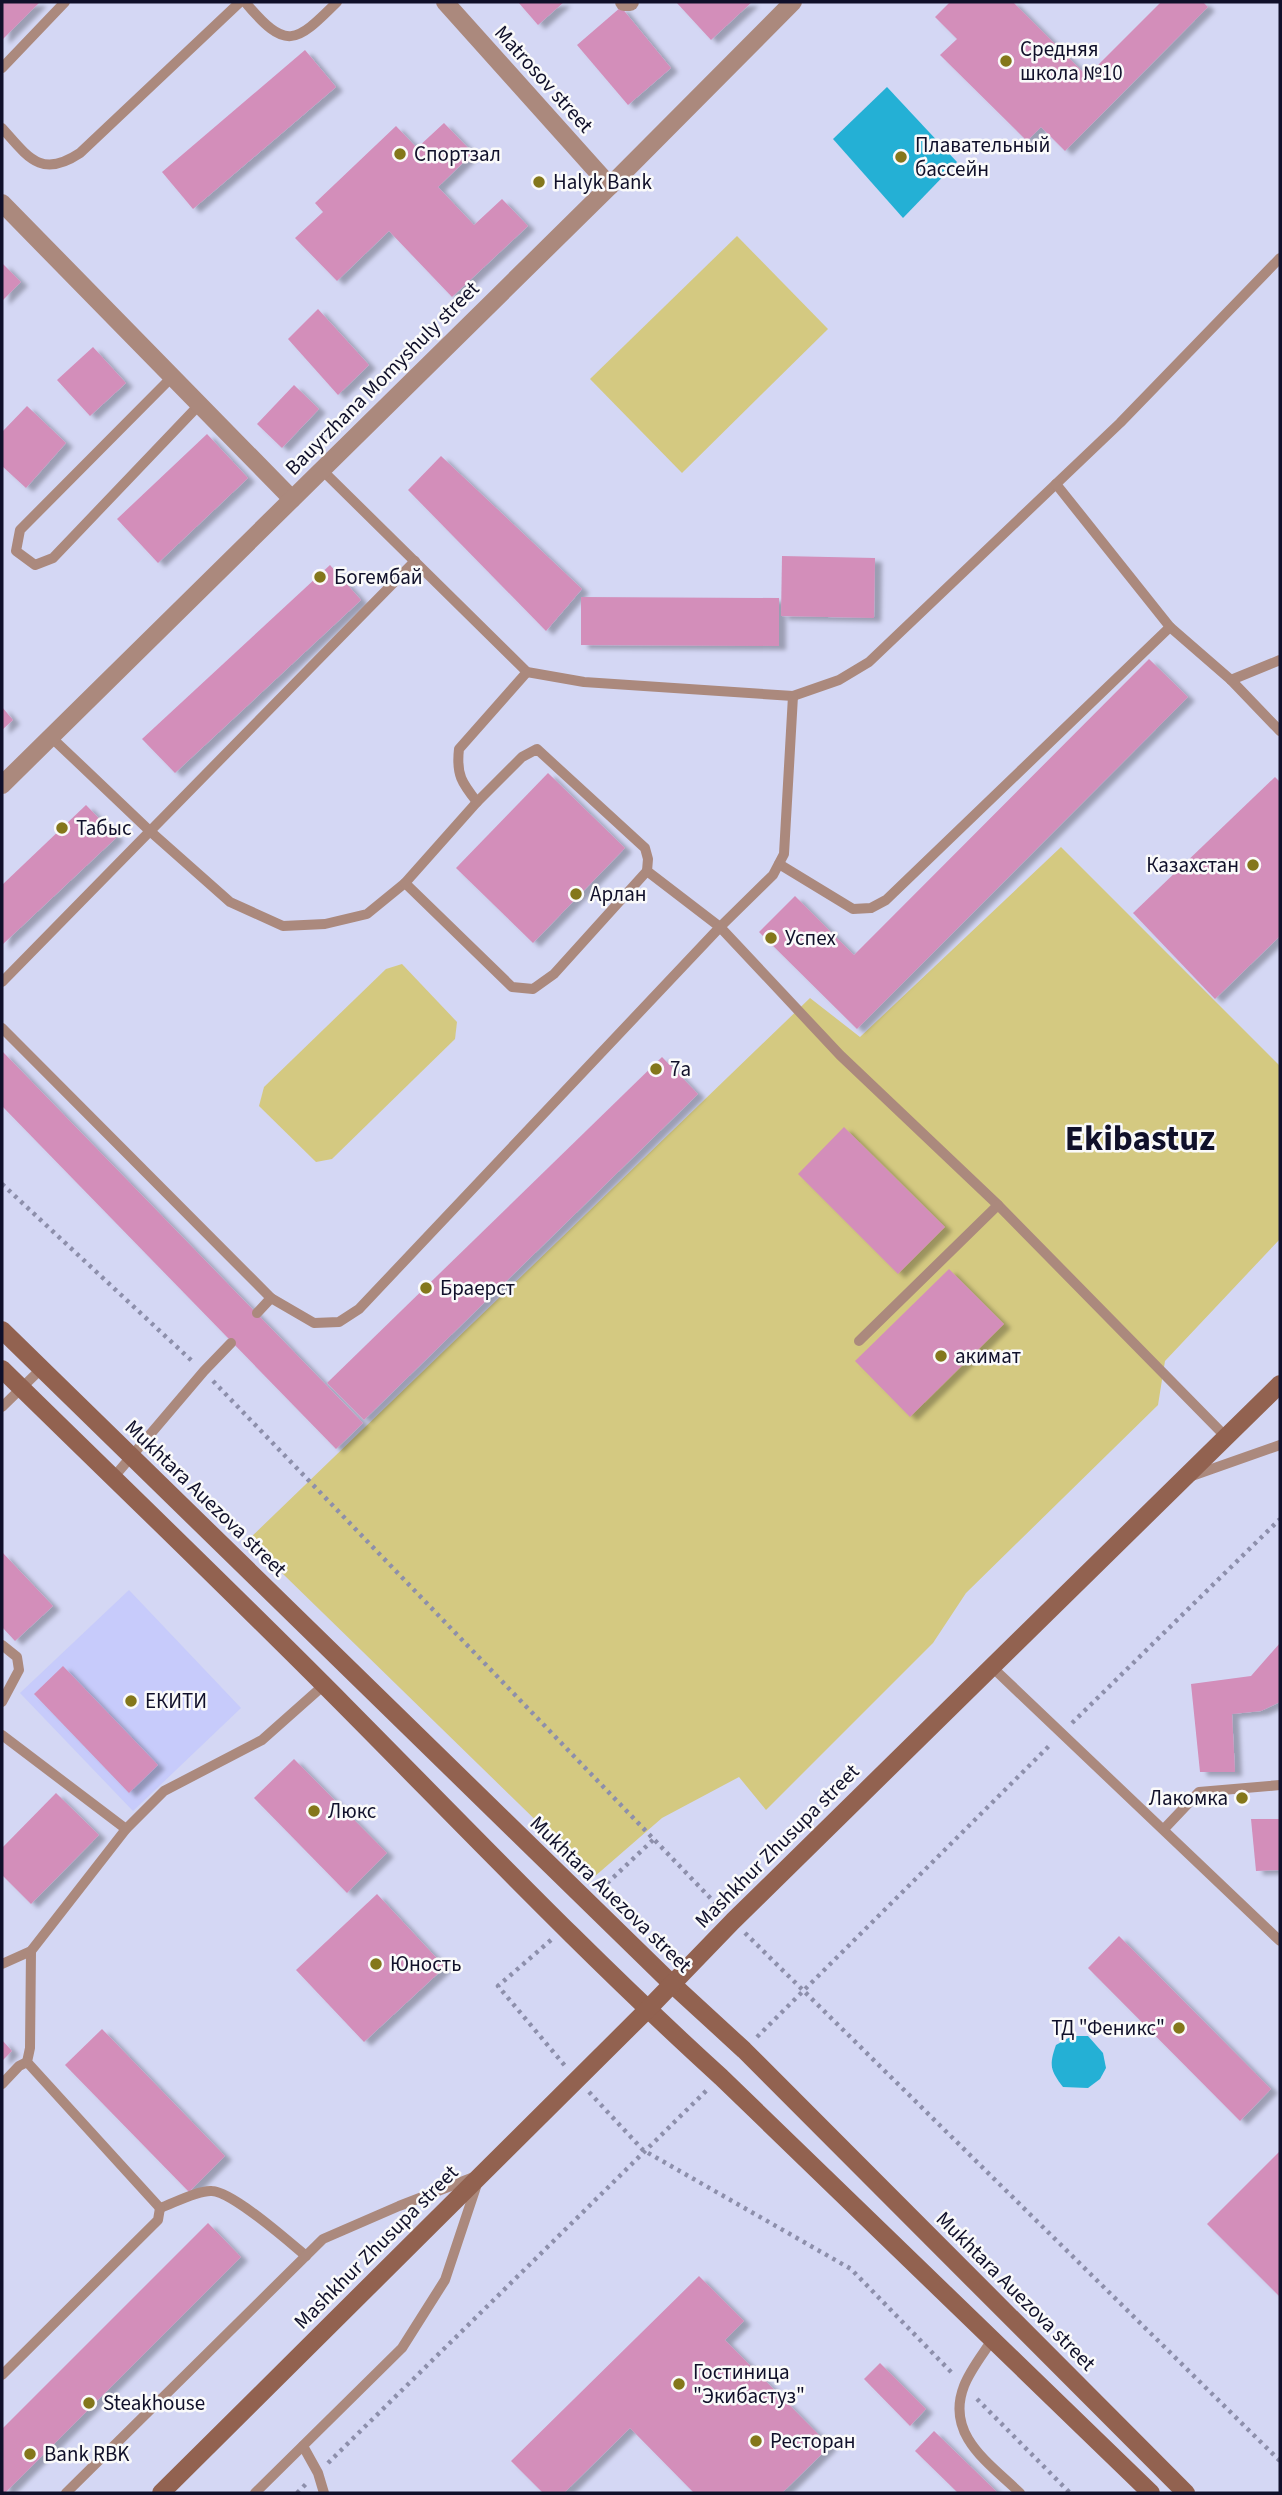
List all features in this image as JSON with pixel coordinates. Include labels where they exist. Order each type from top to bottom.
[{"type":"main road","name":"Mukhtara Auezova street","points":[[2,1330],[671,1983],[744,2050],[1186,2493]]},
{"type":"main road","points":[[2,1369],[324,1685],[563,1929],[721,2077],[1152,2493]]},
{"type":"main road","name":"Mashkhur Zhusupa street","points":[[161,2493],[647,2010],[733,1921],[1280,1384]]},
{"type":"street","name":"Matrosov street","points":[[445,2],[610,186]]},
{"type":"street","points":[[624,2],[630,2]]},
{"type":"street","name":"Bauyrzhana Momyshuly street","points":[[2,785],[793,2]]},
{"type":"street","points":[[2,203],[292,499]]},
{"type":"lane","points":[[2,68],[65,2]]},
{"type":"lane","points":[[2,128],[26,156],[43,165],[66,162],[80,153],[243,2],[266,27],[281,34],[297,36],[310,29],[337,2]]},
{"type":"lane","points":[[321,469],[527,672],[584,682],[793,696],[839,680],[869,662],[1120,422],[1280,258]]},
{"type":"lane","points":[[172,377],[20,530],[16,551],[35,565],[53,558],[199,405]]},
{"type":"lane","points":[[1056,484],[1170,627],[1231,680],[1280,731]]},
{"type":"lane","points":[[2,982],[415,561]]},
{"type":"lane","points":[[779,864],[853,909],[871,908],[886,900],[1170,627]]},
{"type":"lane","points":[[1231,680],[1280,660]]},
{"type":"lane","points":[[477,802],[460,780],[458,749],[527,672]]},
{"type":"lane","points":[[2,1028],[271,1298],[314,1324],[338,1322],[359,1309],[720,927],[773,875],[784,854],[793,696]]},
{"type":"lane","points":[[51,737],[230,902],[284,926],[324,924],[367,915],[405,883],[477,802],[522,757],[537,749],[645,848],[648,859],[647,871],[554,974],[533,989],[512,987],[405,883]]},
{"type":"lane","points":[[647,871],[720,927],[840,1055],[998,1205],[1226,1437]]},
{"type":"lane","points":[[859,1341],[998,1205]]},
{"type":"lane","points":[[257,1313],[271,1298]]},
{"type":"lane","points":[[113,1478],[231,1343]]},
{"type":"lane","points":[[2,1407],[41,1369]]},
{"type":"lane","points":[[1183,1480],[1280,1445]]},
{"type":"lane","points":[[2,1644],[17,1657],[19,1670],[2,1702]]},
{"type":"lane","points":[[992,1667],[1280,1941]]},
{"type":"lane","points":[[2,1964],[31,1951],[125,1829],[164,1791],[262,1740],[324,1685]]},
{"type":"lane","points":[[2,1735],[125,1829]]},
{"type":"lane","points":[[1164,1829],[1199,1793],[1280,1785]]},
{"type":"lane","points":[[27,2062],[30,2048],[31,1951]]},
{"type":"lane","points":[[2,2084],[19,2066],[27,2062]]},
{"type":"lane","points":[[27,2062],[160,2208]]},
{"type":"lane","points":[[66,2493],[323,2239],[480,2175]]},
{"type":"lane","points":[[255,2493],[402,2348],[445,2280],[480,2175]]},
{"type":"lane","points":[[160,2208],[193,2195],[213,2191],[235,2200],[306,2256]]},
{"type":"lane","points":[[2,2373],[158,2220],[160,2208]]},
{"type":"lane","points":[[992,2340],[964,2385],[958,2410],[962,2431],[975,2450],[1020,2493]]},
{"type":"lane","points":[[303,2446],[318,2473],[324,2493]]},
{"type":"lane","points":[[1152,2493],[1169,2477]]},
{"type":"path","points":[[2,1184],[204,1371],[733,1921],[1280,2461]]},
{"type":"path","points":[[744,2050],[1280,1519]]},
{"type":"path","points":[[498,1986],[576,2079],[643,2150],[851,2269],[1070,2493]]},
{"type":"path","points":[[297,2493],[643,2150],[721,2077]]},
{"type":"shaded area","points":[[887,87],[957,162],[903,218],[833,139]]},
{"type":"shaded area","points":[[737,236],[828,329],[682,473],[590,379]]},
{"type":"shaded area","points":[[1061,847],[1280,1066],[1280,1239],[1165,1361],[1158,1405],[966,1593],[933,1643],[766,1810],[739,1777],[662,1818],[594,1877],[248,1540],[810,998],[860,1037]]},
{"type":"shaded area","points":[[402,964],[457,1022],[455,1039],[332,1159],[316,1162],[259,1106],[264,1087],[386,969]]},
{"type":"shaded area","name":"ЕКИТИ","points":[[129,1590],[241,1708],[133,1811],[20,1693]]},
{"type":"shaded area","points":[[1072,2036],[1088,2036],[1103,2053],[1106,2068],[1100,2079],[1088,2088],[1063,2087],[1053,2072],[1052,2058],[1056,2045]]},
{"type":"building","points":[[2,2],[40,2],[2,40]]},
{"type":"building","points":[[518,2],[564,2],[538,25]]},
{"type":"building","points":[[676,2],[752,2],[711,40]]},
{"type":"building","points":[[950,2],[1013,2],[1087,76],[1161,2],[1203,2],[1208,7],[1065,151],[1041,127],[1027,141],[940,55],[957,39],[935,17]]},
{"type":"building","points":[[621,7],[671,68],[628,105],[577,45]]},
{"type":"building","points":[[305,50],[336,87],[193,209],[162,172]]},
{"type":"building","points":[[444,123],[473,153],[438,187],[474,225],[502,199],[528,226],[452,297],[389,231],[337,281],[295,238],[323,212],[315,203],[396,126],[417,148]]},
{"type":"building","points":[[2,263],[21,282],[2,301]]},
{"type":"building","points":[[318,309],[369,365],[338,395],[288,339]]},
{"type":"building","points":[[93,347],[126,383],[90,416],[57,380]]},
{"type":"building","points":[[294,385],[319,409],[282,448],[257,424]]},
{"type":"building","points":[[27,406],[66,443],[26,488],[2,466],[2,432]]},
{"type":"building","points":[[207,434],[248,478],[158,563],[117,519]]},
{"type":"building","points":[[441,456],[582,589],[546,631],[408,490]]},
{"type":"building","points":[[782,556],[875,558],[874,618],[781,616]]},
{"type":"building","points":[[330,565],[361,600],[175,773],[142,739]]},
{"type":"building","points":[[581,597],[779,598],[779,646],[581,645]]},
{"type":"building","points":[[1149,659],[1188,697],[857,1029],[759,932],[795,896],[854,955]]},
{"type":"building","points":[[2,707],[13,720],[2,730]]},
{"type":"building","points":[[548,773],[625,848],[533,943],[456,868]]},
{"type":"building","points":[[1275,777],[1280,782],[1280,936],[1215,999],[1133,913]]},
{"type":"building","points":[[86,805],[117,837],[2,945],[2,885]]},
{"type":"building","points":[[2,1051],[363,1423],[336,1449],[2,1106]]},
{"type":"building","points":[[662,1057],[698,1094],[364,1420],[327,1383]]},
{"type":"building","points":[[844,1127],[945,1227],[898,1274],[798,1174]]},
{"type":"building","points":[[949,1269],[1004,1324],[910,1417],[855,1361]]},
{"type":"building","points":[[2,1552],[53,1606],[15,1641],[2,1627]]},
{"type":"building","points":[[1280,1643],[1280,1702],[1261,1711],[1232,1714],[1235,1772],[1200,1772],[1191,1684],[1251,1676]]},
{"type":"building","points":[[63,1666],[158,1765],[129,1793],[34,1694]]},
{"type":"building","points":[[294,1759],[387,1853],[347,1893],[254,1798]]},
{"type":"building","points":[[56,1793],[99,1835],[31,1904],[2,1875],[2,1848]]},
{"type":"building","points":[[1251,1819],[1280,1819],[1280,1870],[1256,1871]]},
{"type":"building","points":[[377,1894],[445,1967],[364,2042],[296,1970]]},
{"type":"building","name":"ТД \"Феникс\"","points":[[1119,1936],[1271,2089],[1240,2121],[1088,1968]]},
{"type":"building","points":[[102,2029],[225,2156],[189,2192],[65,2065]]},
{"type":"building","points":[[2,2040],[12,2051],[2,2061]]},
{"type":"building","points":[[1280,2151],[1280,2297],[1207,2224]]},
{"type":"building","points":[[208,2223],[241,2257],[5,2493],[2,2493],[2,2429]]},
{"type":"building","name":"Гостиница \"Экибастуз\"","points":[[699,2276],[744,2321],[725,2340],[830,2446],[782,2493],[694,2493],[630,2428],[564,2493],[543,2493],[511,2461]]},
{"type":"building","points":[[880,2363],[926,2409],[910,2426],[864,2379]]},
{"type":"building","points":[[934,2431],[998,2493],[958,2493],[915,2451]]},
{"type":"place","name":"Средняя школа №10","points":[[1006,61]]},
{"type":"place","name":"Спортзал","points":[[400,154]]},
{"type":"place","name":"Плавательный бассейн","points":[[901,157]]},
{"type":"place","name":"Halyk Bank","points":[[539,182]]},
{"type":"place","name":"Богембай","points":[[320,577]]},
{"type":"place","name":"Табыс","points":[[62,828]]},
{"type":"place","name":"Казахстан","points":[[1253,865]]},
{"type":"place","name":"Арлан","points":[[576,894]]},
{"type":"place","name":"Успех","points":[[771,938]]},
{"type":"place","name":"7а","points":[[656,1069]]},
{"type":"place","name":"Браерст","points":[[426,1288]]},
{"type":"place","name":"акимат","points":[[941,1356]]},
{"type":"place","name":"ЕКИТИ","points":[[131,1701]]},
{"type":"place","name":"Лакомка","points":[[1242,1798]]},
{"type":"place","name":"Люкс","points":[[314,1811]]},
{"type":"place","name":"Юность","points":[[376,1964]]},
{"type":"place","name":"ТД \"Феникс\"","points":[[1179,2028]]},
{"type":"place","name":"Гостиница \"Экибастуз\"","points":[[679,2384]]},
{"type":"place","name":"Steakhouse","points":[[89,2403]]},
{"type":"place","name":"Ресторан","points":[[756,2441]]},
{"type":"place","name":"Bank RBK","points":[[30,2454]]},
{"type":"district","name":"Ekibastuz","points":[[1140,1138]]}]
